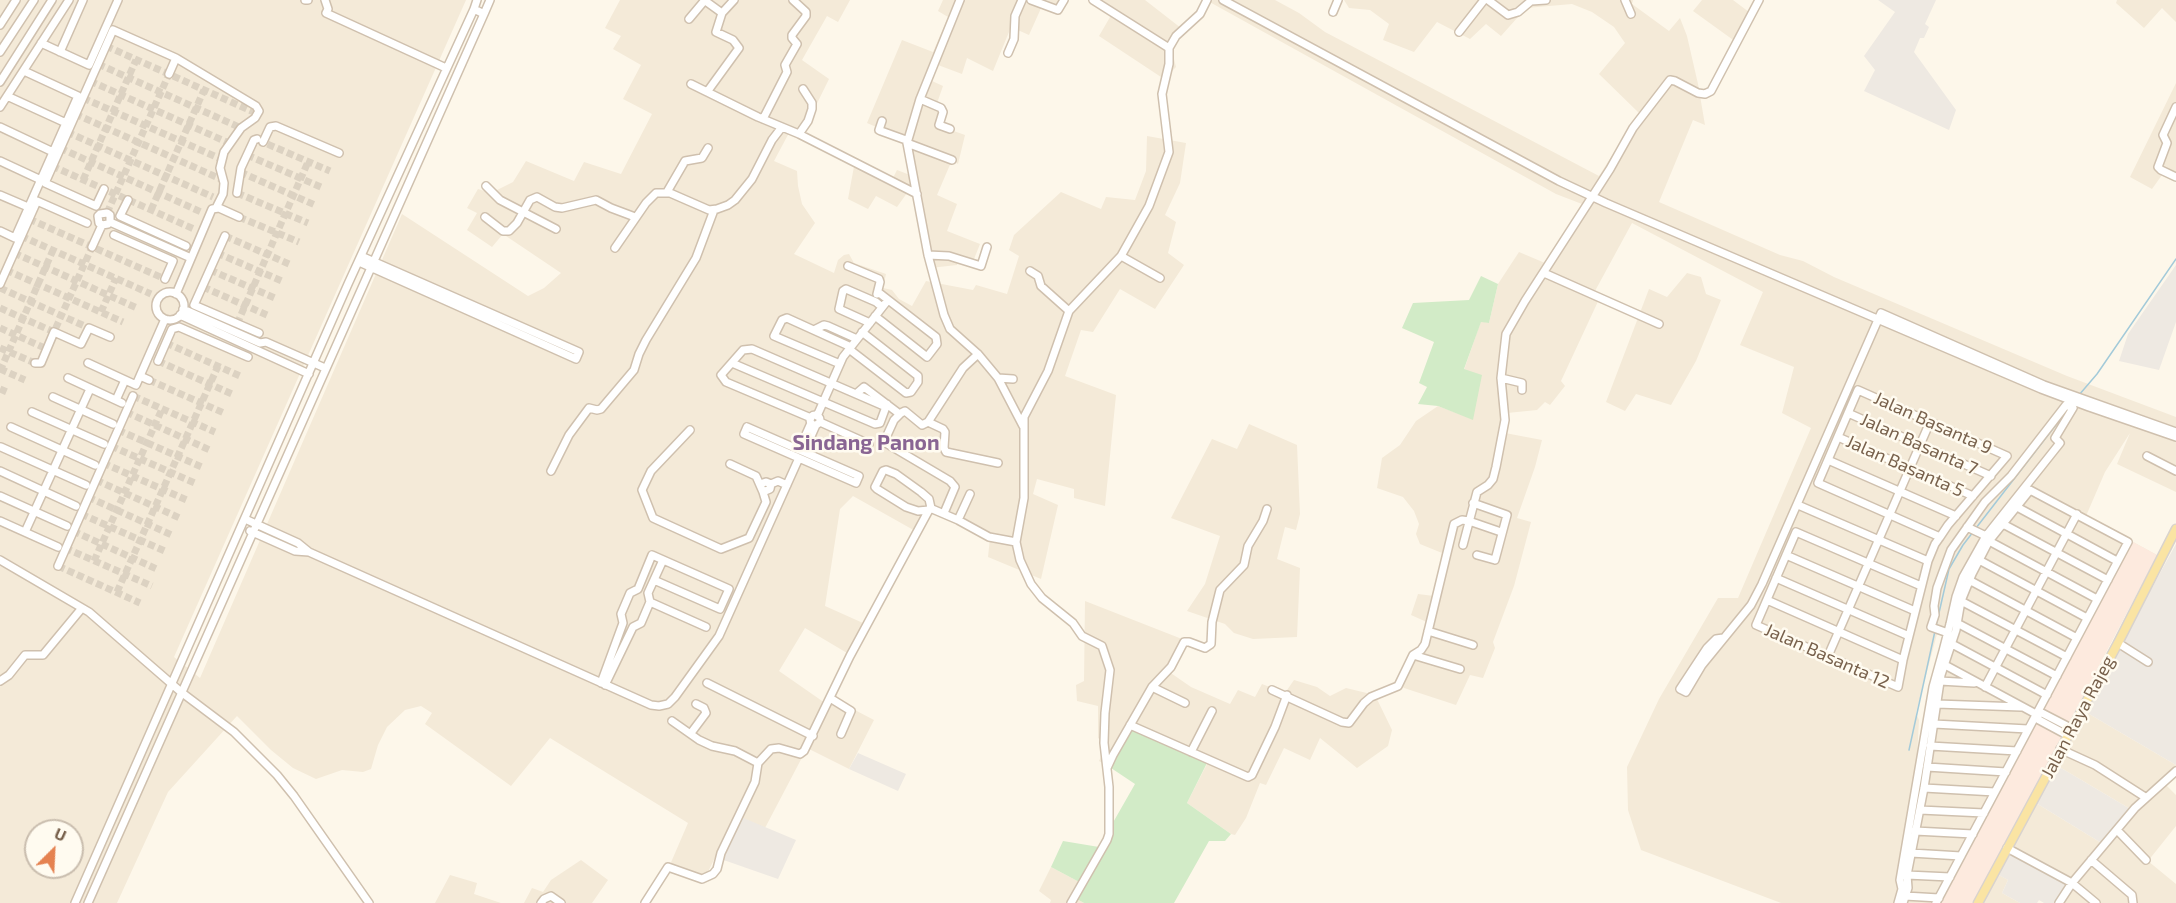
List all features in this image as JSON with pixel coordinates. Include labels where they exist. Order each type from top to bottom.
[{"type":"main road","name":"Jalan Raya Rajeg","points":[[1978,903],[2118,643],[2176,529]]},
{"type":"street","points":[[1,19],[16,0]]},
{"type":"street","points":[[0,52],[34,0]]},
{"type":"street","points":[[0,82],[52,0]]},
{"type":"street","points":[[0,107],[69,0]]},
{"type":"street","points":[[60,52],[83,0]]},
{"type":"street","points":[[41,44],[89,65],[118,0]]},
{"type":"street","points":[[325,0],[326,13],[446,68]]},
{"type":"street","points":[[75,903],[477,0]]},
{"type":"street","points":[[88,903],[490,0]]},
{"type":"street","points":[[689,19],[704,0],[722,13]]},
{"type":"street","points":[[707,92],[739,48],[732,40],[717,32],[722,13],[734,0]]},
{"type":"street","points":[[763,119],[787,72],[785,65],[797,44],[792,35],[806,16],[806,12],[793,0]]},
{"type":"street","points":[[960,0],[920,99],[906,141],[928,255],[944,315],[950,329],[978,354],[998,378],[1023,426]]},
{"type":"street","points":[[1008,53],[1014,39],[1015,16],[1022,0]]},
{"type":"street","points":[[1031,0],[1058,10],[1064,0]]},
{"type":"street","points":[[1093,0],[1169,48]]},
{"type":"street","points":[[1071,903],[1109,834],[1109,787],[1104,743],[1110,670],[1102,646],[1082,636],[1073,623],[1035,590],[1024,569],[1016,542],[1024,498],[1023,426],[1028,408],[1048,371],[1069,311],[1121,256],[1149,206],[1169,152],[1162,94],[1169,64],[1169,48],[1176,36],[1200,14],[1207,0]]},
{"type":"street","points":[[1223,0],[1592,197],[2088,407],[2176,437]]},
{"type":"street","points":[[1334,12],[1338,0]]},
{"type":"street","points":[[1459,32],[1486,0],[1508,15],[1518,12],[1532,1],[1546,0]]},
{"type":"street","points":[[1625,0],[1631,14]]},
{"type":"street","points":[[1463,545],[1473,503],[1479,490],[1488,485],[1493,478],[1497,467],[1505,420],[1501,378],[1506,334],[1633,128],[1670,81],[1675,81],[1698,93],[1705,94],[1711,91],[1759,0]]},
{"type":"street","points":[[474,9],[484,14]]},
{"type":"street","points":[[104,189],[96,206],[45,183],[113,30],[176,58],[256,106],[259,111],[255,118],[236,133],[221,159],[223,194],[210,214],[176,294]]},
{"type":"street","points":[[169,74],[176,58]]},
{"type":"street","points":[[0,231],[15,238],[78,96],[24,70]]},
{"type":"street","points":[[691,84],[799,134],[917,194]]},
{"type":"street","points":[[799,134],[808,121],[812,109],[812,103],[803,89]]},
{"type":"street","points":[[7,96],[66,123]]},
{"type":"street","points":[[920,99],[941,108],[939,125],[950,129]]},
{"type":"street","points":[[2176,107],[2163,135],[2167,143],[2158,167],[2176,177]]},
{"type":"street","points":[[882,121],[881,131],[952,160]]},
{"type":"street","points":[[237,193],[241,168],[254,140],[260,141],[270,127],[276,126],[339,153]]},
{"type":"street","points":[[0,127],[53,152]]},
{"type":"street","points":[[615,248],[651,197],[660,192],[668,192],[702,208],[714,210],[723,208],[735,200],[752,179],[772,140],[782,127]]},
{"type":"street","points":[[668,192],[685,161],[702,158],[708,148]]},
{"type":"street","points":[[0,161],[41,180]]},
{"type":"street","points":[[486,186],[497,198],[556,230]]},
{"type":"street","points":[[0,195],[28,207]]},
{"type":"street","points":[[485,217],[507,232],[513,229],[530,200],[537,197],[555,207],[562,208],[596,200],[635,217]]},
{"type":"street","points":[[128,200],[120,216],[186,246]]},
{"type":"street","points":[[0,285],[37,201],[87,223]]},
{"type":"street","points":[[216,208],[239,217]]},
{"type":"street","points":[[551,471],[569,435],[589,408],[597,410],[601,408],[634,370],[646,340],[696,258],[714,210]]},
{"type":"street","points":[[102,225],[98,220],[100,214],[110,215],[110,222]]},
{"type":"street","points":[[110,222],[191,258]]},
{"type":"street","points":[[102,225],[105,226],[110,222]]},
{"type":"street","points":[[92,247],[102,225]]},
{"type":"street","points":[[114,235],[173,261],[165,279]]},
{"type":"street","points":[[225,236],[194,305],[259,333]]},
{"type":"street","points":[[928,255],[949,256],[981,266],[987,247]]},
{"type":"street","points":[[1121,256],[1160,278]]},
{"type":"street","points":[[360,259],[578,355]]},
{"type":"street","points":[[848,266],[879,279],[876,302]]},
{"type":"street","points":[[1030,271],[1038,276],[1041,286],[1069,311]]},
{"type":"street","points":[[1544,273],[1659,324]]},
{"type":"street","points":[[878,292],[936,337],[937,344],[927,357],[872,319],[839,309],[843,291],[846,289],[882,307]]},
{"type":"street","points":[[165,293],[176,294],[183,303],[182,312],[170,320],[165,319],[157,311],[157,300],[165,293]]},
{"type":"street","points":[[245,519],[298,543],[309,552],[651,705],[668,704],[719,636],[840,364],[888,300]]},
{"type":"street","points":[[182,312],[259,346],[262,352],[309,374]]},
{"type":"street","points":[[1683,690],[1716,639],[1723,638],[1751,604],[1798,505],[1881,313],[2044,385],[2176,432]]},
{"type":"street","points":[[814,330],[824,325],[860,336],[918,376],[918,382],[911,392],[906,393],[850,348],[784,318],[774,336],[840,364]]},
{"type":"street","points":[[88,363],[136,385],[165,319]]},
{"type":"street","points":[[158,361],[172,329],[179,327],[248,357]]},
{"type":"street","points":[[35,363],[41,363],[54,332],[81,344],[89,328],[111,337]]},
{"type":"street","points":[[259,346],[266,342],[325,368]]},
{"type":"street","points":[[869,444],[726,382],[721,375],[743,350],[752,349],[856,394],[864,387],[886,406],[897,412]]},
{"type":"street","points":[[944,513],[955,487],[950,481],[884,442],[894,420],[903,411],[922,425],[928,422],[963,368],[978,354]]},
{"type":"street","points":[[732,363],[875,424],[880,423],[886,406]]},
{"type":"street","points":[[140,376],[149,380]]},
{"type":"street","points":[[68,378],[119,402],[125,380]]},
{"type":"street","points":[[998,378],[1013,379]]},
{"type":"street","points":[[1501,378],[1522,383],[1522,390]]},
{"type":"street","points":[[25,532],[90,388]]},
{"type":"street","name":"Jalan Basanta 9","points":[[1848,413],[1858,390],[2007,456],[1990,476]]},
{"type":"street","points":[[58,566],[133,396]]},
{"type":"street","points":[[52,397],[113,424]]},
{"type":"street","points":[[1898,903],[1931,698],[1948,633],[1956,597],[1963,577],[1988,539],[2059,445],[2060,442],[2055,438],[2073,408],[2070,406],[2012,477],[1985,502],[1971,529],[1951,550],[1937,588],[1935,615],[1931,627],[1948,633]]},
{"type":"street","points":[[32,411],[104,444]]},
{"type":"street","points":[[1848,413],[1818,483],[1940,537]]},
{"type":"street","name":"Jalan Basanta 7","points":[[1848,413],[1990,476]]},
{"type":"street","points":[[928,422],[945,432],[946,452],[998,463]]},
{"type":"street","points":[[1828,656],[1930,422]]},
{"type":"street","points":[[11,427],[95,465]]},
{"type":"street","points":[[285,428],[296,433]]},
{"type":"street","points":[[690,430],[651,471],[642,490],[653,518],[721,549],[749,538],[766,502],[756,476],[730,464]]},
{"type":"street","points":[[745,431],[830,468]]},
{"type":"street","name":"Jalan Basanta 5","points":[[1838,437],[1973,496]]},
{"type":"street","points":[[1,447],[86,485]]},
{"type":"street","points":[[2147,456],[2176,471]]},
{"type":"street","points":[[1828,460],[1956,516]]},
{"type":"street","points":[[0,471],[76,506]]},
{"type":"street","points":[[645,903],[668,867],[702,879],[710,877],[715,872],[721,853],[755,782],[758,763],[766,752],[779,748],[802,754],[813,736],[850,656],[930,509],[929,499],[921,492],[896,474],[883,471],[877,489],[906,507],[918,511],[930,509],[944,513],[989,537],[1016,542]]},
{"type":"street","points":[[1921,586],[1796,532],[1767,600],[1903,660],[1928,561],[1940,537],[1990,476]]},
{"type":"street","points":[[762,488],[766,482],[771,484],[778,481],[787,485]]},
{"type":"street","points":[[2030,490],[2128,542],[1937,901],[1904,899],[1908,888],[1907,875],[1924,788],[1940,681],[1952,644],[1961,601],[1988,539],[2030,490]]},
{"type":"street","points":[[958,520],[970,494]]},
{"type":"street","points":[[0,496],[68,526]]},
{"type":"street","points":[[1473,503],[1507,515],[1495,560],[1478,555]]},
{"type":"street","points":[[1798,505],[1928,561]]},
{"type":"street","points":[[2017,507],[2117,561]]},
{"type":"street","points":[[1107,769],[1152,687],[1171,667],[1184,642],[1207,648],[1210,644],[1212,622],[1220,590],[1244,565],[1248,546],[1263,521],[1267,509]]},
{"type":"street","points":[[1982,685],[2005,649],[2077,514]]},
{"type":"street","points":[[0,521],[58,547]]},
{"type":"street","points":[[1272,690],[1342,722],[1350,723],[1371,697],[1398,686],[1413,655],[1421,650],[1428,631],[1452,528],[1458,521],[1469,521],[1502,532]]},
{"type":"street","points":[[2003,524],[2108,580]]},
{"type":"street","points":[[241,527],[295,551],[309,552]]},
{"type":"street","points":[[1971,529],[2097,599]]},
{"type":"street","points":[[603,684],[615,656],[612,650],[623,623],[621,614],[630,593],[638,589],[652,555],[729,589],[720,609],[654,580]]},
{"type":"street","points":[[1786,555],[1915,611]]},
{"type":"street","points":[[0,560],[82,608],[182,692],[234,732],[277,775],[369,903]]},
{"type":"street","points":[[615,656],[621,655],[633,627],[641,623],[650,602],[648,593],[663,560]]},
{"type":"street","points":[[1979,560],[2087,618]]},
{"type":"street","points":[[1776,578],[1909,636]]},
{"type":"street","points":[[1969,580],[2077,638]]},
{"type":"street","points":[[216,585],[227,589]]},
{"type":"street","points":[[638,589],[648,593]]},
{"type":"street","name":"Jalan Basanta 12","points":[[1767,600],[1756,625],[1898,687],[1903,660]]},
{"type":"street","points":[[1961,601],[2067,657]]},
{"type":"street","points":[[650,602],[706,627]]},
{"type":"street","points":[[0,681],[9,675],[25,655],[44,655],[82,608]]},
{"type":"street","points":[[623,623],[633,627]]},
{"type":"street","points":[[1957,623],[2057,676]]},
{"type":"street","points":[[1428,631],[1473,645]]},
{"type":"street","points":[[2118,643],[2148,662]]},
{"type":"street","points":[[1952,644],[2047,695]]},
{"type":"street","points":[[1413,655],[1460,669]]},
{"type":"street","points":[[1945,665],[2036,714],[2042,713],[2069,732]]},
{"type":"street","points":[[1940,681],[1982,685]]},
{"type":"street","points":[[707,683],[813,736]]},
{"type":"street","points":[[1152,687],[1185,703]]},
{"type":"street","points":[[1130,725],[1248,777],[1252,775],[1275,727],[1287,695]]},
{"type":"street","points":[[830,698],[850,711],[841,734]]},
{"type":"street","points":[[691,733],[706,713],[704,708],[696,704]]},
{"type":"street","points":[[1937,704],[2023,707]]},
{"type":"street","points":[[1191,752],[1212,711]]},
{"type":"street","points":[[672,721],[712,746],[735,751],[758,763]]},
{"type":"street","points":[[1934,724],[2028,729]]},
{"type":"street","points":[[1930,746],[2017,751]]},
{"type":"street","points":[[2060,748],[2095,765],[2145,797]]},
{"type":"street","points":[[1927,767],[2006,771]]},
{"type":"street","points":[[2059,903],[2072,883],[2145,797],[2161,786],[2176,771]]},
{"type":"street","points":[[1924,788],[1995,792]]},
{"type":"street","points":[[1920,810],[1984,813]]},
{"type":"street","points":[[2117,830],[2146,860]]},
{"type":"street","points":[[1915,831],[1973,834]]},
{"type":"street","points":[[2007,848],[2072,883],[2096,903]]},
{"type":"street","points":[[1911,853],[1961,856]]},
{"type":"street","points":[[2091,860],[2132,895],[2133,903]]},
{"type":"street","points":[[1907,875],[1950,877]]},
{"type":"street","points":[[541,903],[547,896],[561,903]]},
{"type":"shaded area","points":[[0,0],[466,0],[174,657],[200,678],[402,214],[528,296],[544,288],[561,273],[503,234],[492,247],[467,230],[477,213],[467,208],[478,189],[491,193],[513,182],[526,161],[574,181],[584,162],[621,174],[652,114],[623,99],[641,65],[613,49],[621,36],[605,28],[620,0],[850,0],[838,22],[827,16],[802,60],[829,79],[801,136],[790,131],[774,161],[797,171],[802,204],[815,223],[794,254],[834,273],[838,260],[849,254],[854,263],[886,274],[883,288],[892,290],[899,299],[912,306],[926,281],[973,290],[976,285],[1007,294],[1019,256],[1009,250],[1014,235],[1061,192],[1101,209],[1106,197],[1135,200],[1146,171],[1147,136],[1186,143],[1180,183],[1165,215],[1176,222],[1168,253],[1184,265],[1155,309],[1120,289],[1093,332],[1081,330],[1065,376],[1116,395],[1105,506],[1074,498],[1074,489],[1037,479],[1033,494],[1058,505],[1041,579],[988,557],[990,538],[932,508],[917,532],[853,496],[840,509],[825,606],[863,623],[847,653],[805,628],[779,671],[825,703],[828,696],[874,720],[849,769],[807,748],[765,828],[740,817],[722,843],[706,876],[692,877],[669,867],[688,823],[550,738],[511,786],[425,724],[432,713],[421,706],[405,710],[387,727],[378,745],[371,769],[363,772],[342,770],[316,779],[293,768],[237,716],[168,792],[117,903],[0,903]]},
{"type":"shaded area","points":[[943,0],[1064,0],[1057,10],[1042,6],[1029,35],[1011,27],[993,71],[967,58],[962,74],[938,65],[932,81],[943,86],[936,106],[943,110],[937,125],[965,135],[958,164],[952,160],[937,195],[957,204],[947,231],[980,244],[972,264],[959,259],[957,265],[930,268],[923,248],[917,197],[907,193],[897,207],[876,196],[868,209],[848,199],[855,161],[893,178],[897,170],[910,175],[904,139],[867,123],[902,40],[933,52],[948,17],[938,11]]},
{"type":"shaded area","points":[[1094,0],[1145,0],[1181,28],[1171,47],[1176,67],[1164,79],[1099,36],[1113,12]]},
{"type":"shaded area","points":[[1206,0],[1275,0],[1299,13],[1325,32],[1599,176],[1639,113],[1599,74],[1625,43],[1614,27],[1592,12],[1572,4],[1526,8],[1501,36],[1486,24],[1470,39],[1437,22],[1414,52],[1383,40],[1389,24],[1370,10],[1349,8],[1344,0],[1633,0],[1632,4],[1669,31],[1680,18],[1687,36],[1705,125],[1693,120],[1659,202],[1780,255],[1803,261],[1834,277],[2067,376],[2176,417],[2176,492],[2117,464],[2130,433],[2105,472],[2086,516],[2157,555],[1974,903],[1781,903],[1641,850],[1628,810],[1627,767],[1659,699],[1718,598],[1738,598],[1811,428],[1782,413],[1794,367],[1740,345],[1763,292],[1632,223],[1595,291],[1601,295],[1561,381],[1565,386],[1550,405],[1545,402],[1537,410],[1507,413],[1505,433],[1542,440],[1517,518],[1531,522],[1514,586],[1493,642],[1495,648],[1483,678],[1470,675],[1456,705],[1404,688],[1397,682],[1408,656],[1420,648],[1429,623],[1411,615],[1418,594],[1434,596],[1442,553],[1420,544],[1416,534],[1419,524],[1414,511],[1403,497],[1377,488],[1382,458],[1400,445],[1416,421],[1438,406],[1473,419],[1464,370],[1481,321],[1489,323],[1498,284],[1519,252],[1545,263],[1582,204],[1556,194]],"holes":[[[1953,629],[1901,886],[1916,777],[1919,720],[1916,713],[1937,634]]]},
{"type":"shaded area","points":[[1702,0],[1733,0],[1753,15],[1736,42],[1693,11]]},
{"type":"shaded area","points":[[1878,0],[1936,0],[1925,24],[1929,27],[1924,38],[1920,38],[1914,52],[1956,110],[1949,130],[1864,91],[1875,70],[1864,56],[1895,12]]},
{"type":"shaded area","points":[[2117,0],[2176,0],[2176,22],[2162,8],[2144,28],[2116,3]]},
{"type":"shaded area","points":[[2176,83],[2176,181],[2162,175],[2152,189],[2130,177]]},
{"type":"shaded area","points":[[2176,265],[2176,322],[2159,370],[2119,361],[2128,334]]},
{"type":"shaded area","points":[[1687,273],[1701,277],[1706,294],[1721,300],[1696,361],[1671,405],[1636,394],[1625,411],[1606,402],[1649,289],[1667,297]]},
{"type":"shaded area","points":[[1249,424],[1297,445],[1300,514],[1296,530],[1285,527],[1277,559],[1300,568],[1297,637],[1253,639],[1234,633],[1225,624],[1187,611],[1205,584],[1220,536],[1171,518],[1212,439],[1237,449]]},
{"type":"shaded area","points":[[2133,542],[2157,555],[1974,903],[1940,903]]},
{"type":"shaded area","points":[[2176,544],[2176,765],[2084,711]]},
{"type":"shaded area","points":[[1085,601],[1182,639],[1165,669],[1191,687],[1230,704],[1238,690],[1255,697],[1262,684],[1285,693],[1294,680],[1317,687],[1330,696],[1346,688],[1375,695],[1392,730],[1388,746],[1357,768],[1320,738],[1310,760],[1284,748],[1266,785],[1260,783],[1246,818],[1235,835],[1231,834],[1187,803],[1208,762],[1131,727],[1111,768],[1099,761],[1107,744],[1098,738],[1098,706],[1077,701],[1076,685],[1084,681]]},
{"type":"shaded area","points":[[2084,711],[2176,765],[2176,771],[2166,785],[2176,795],[2176,826],[2148,861],[2176,884],[2176,903],[2057,903],[2010,848],[2036,803],[2103,844],[2132,810],[2056,765]]},
{"type":"shaded area","points":[[858,753],[906,774],[898,791],[849,769]]},
{"type":"shaded area","points":[[2056,765],[2132,810],[2103,844],[2036,803]]},
{"type":"shaded area","points":[[741,817],[796,840],[778,879],[715,857]]},
{"type":"shaded area","points":[[2010,848],[2069,881],[2057,903],[2044,903],[2039,900],[2037,903],[2020,903],[2002,893],[2008,880],[1997,874]]},
{"type":"shaded area","points":[[581,860],[608,880],[592,903],[524,903],[532,888],[543,892],[551,880]]},
{"type":"shaded area","points":[[1051,867],[1083,884],[1075,898],[1084,903],[1050,903],[1051,900],[1039,891]]},
{"type":"shaded area","points":[[1997,874],[2008,880],[2002,893],[2020,903],[1983,903]]},
{"type":"shaded area","points":[[450,875],[477,883],[474,894],[501,903],[435,903]]},
{"type":"green space","points":[[1481,276],[1498,284],[1489,323],[1481,322],[1464,369],[1482,375],[1473,420],[1438,406],[1418,404],[1427,387],[1419,383],[1434,342],[1402,328],[1413,303],[1469,300]]},
{"type":"green space","points":[[1131,727],[1208,761],[1187,803],[1231,834],[1225,841],[1209,841],[1174,903],[1084,903],[1075,898],[1083,884],[1051,867],[1063,841],[1099,847],[1135,784],[1111,768]]},
{"type":"waterway","points":[[2079,395],[2097,374],[2176,259]]},
{"type":"waterway","points":[[1976,528],[2069,408]]},
{"type":"waterway","points":[[1936,626],[1949,569],[1973,532]]},
{"type":"waterway","points":[[1909,750],[1935,631]]},
{"type":"tunnel","points":[[106,46],[258,114]]},
{"type":"tunnel","points":[[83,180],[136,60]]},
{"type":"tunnel","points":[[98,64],[241,128]]},
{"type":"tunnel","points":[[107,213],[169,74]]},
{"type":"tunnel","points":[[90,81],[229,143]]},
{"type":"tunnel","points":[[151,210],[204,90]]},
{"type":"tunnel","points":[[83,98],[221,159]]},
{"type":"tunnel","points":[[75,114],[223,180]]},
{"type":"tunnel","points":[[67,132],[213,197]]},
{"type":"tunnel","points":[[258,140],[330,171]]},
{"type":"tunnel","points":[[60,148],[201,212]]},
{"type":"tunnel","points":[[247,155],[323,188]]},
{"type":"tunnel","points":[[237,324],[308,162]]},
{"type":"tunnel","points":[[52,166],[194,229]]},
{"type":"tunnel","points":[[240,172],[315,205]]},
{"type":"tunnel","points":[[237,193],[308,223]]},
{"type":"tunnel","points":[[239,217],[299,242]]},
{"type":"tunnel","points":[[29,219],[165,279]]},
{"type":"tunnel","points":[[21,236],[151,294]]},
{"type":"tunnel","points":[[225,236],[289,264]]},
{"type":"tunnel","points":[[0,308],[54,332],[92,247]]},
{"type":"tunnel","points":[[0,371],[53,250]]},
{"type":"tunnel","points":[[14,253],[137,308]]},
{"type":"tunnel","points":[[217,253],[282,281]]},
{"type":"tunnel","points":[[6,270],[123,322]]},
{"type":"tunnel","points":[[210,270],[275,298]]},
{"type":"tunnel","points":[[101,312],[116,278]]},
{"type":"tunnel","points":[[203,287],[267,315]]},
{"type":"tunnel","points":[[0,288],[89,328]]},
{"type":"tunnel","points":[[0,328],[47,349]]},
{"type":"tunnel","points":[[166,343],[240,376]]},
{"type":"tunnel","points":[[0,348],[35,363]]},
{"type":"tunnel","points":[[158,361],[232,394]]},
{"type":"tunnel","points":[[117,592],[218,366]]},
{"type":"tunnel","points":[[0,369],[25,380]]},
{"type":"tunnel","points":[[149,380],[224,413]]},
{"type":"tunnel","points":[[0,389],[7,392]]},
{"type":"tunnel","points":[[133,396],[215,432]]},
{"type":"tunnel","points":[[94,561],[162,409]]},
{"type":"tunnel","points":[[126,412],[212,451]]},
{"type":"tunnel","points":[[118,430],[204,468]]},
{"type":"tunnel","points":[[111,446],[197,484]]},
{"type":"tunnel","points":[[103,463],[189,501]]},
{"type":"tunnel","points":[[96,480],[182,519]]},
{"type":"tunnel","points":[[88,497],[174,536]]},
{"type":"tunnel","points":[[81,514],[167,552]]},
{"type":"tunnel","points":[[73,531],[159,570]]},
{"type":"tunnel","points":[[65,548],[152,586]]},
{"type":"tunnel","points":[[58,566],[140,603]]},
{"type":"district","name":"Sindang Panon","points":[[866,443]]}]
